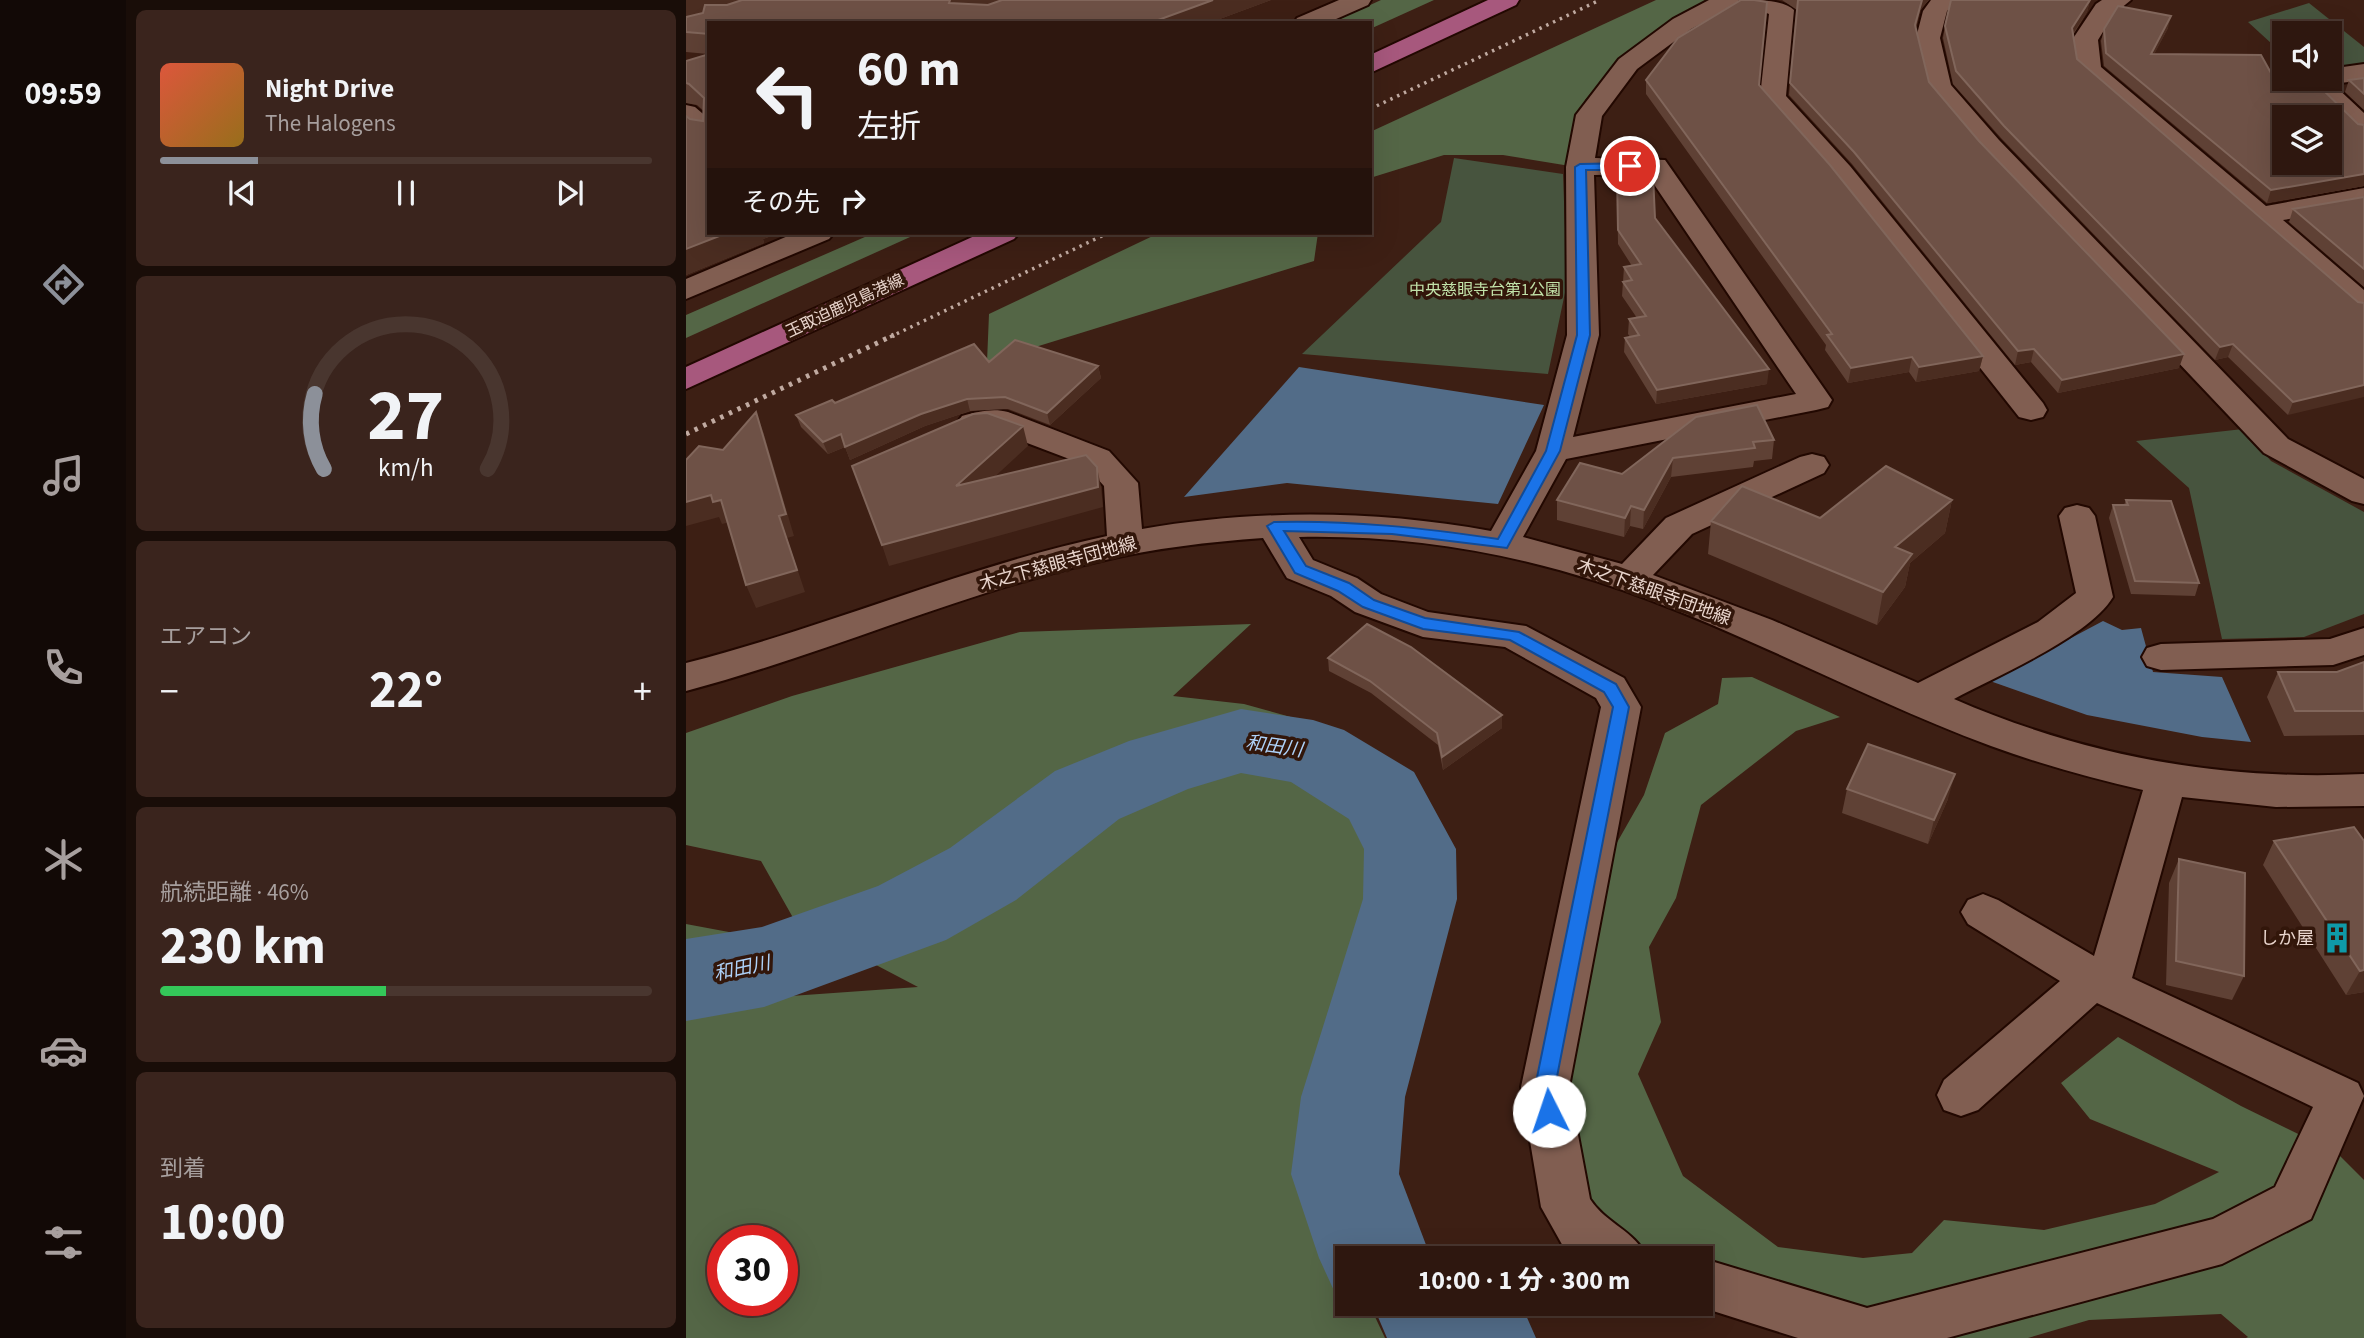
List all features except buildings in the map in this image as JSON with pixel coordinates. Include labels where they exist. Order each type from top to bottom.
[{"type":"main road","points":[[1372,40],[1460,0]]},
{"type":"main road","points":[[1372,64],[1507,0]]},
{"type":"main road","name":"玉取迫鹿児島港線","points":[[686,350],[941,235]]},
{"type":"main road","name":"玉取迫鹿児島港線","points":[[686,379],[1000,235]]},
{"type":"street","points":[[1311,21],[1359,0]]},
{"type":"street","points":[[1502,544],[1553,451],[1583,335],[1580,167],[1589,115],[1628,64],[1682,24],[1727,0]]},
{"type":"street","points":[[1756,0],[1782,10],[1773,97],[1840,172],[2031,410]]},
{"type":"street","points":[[1943,0],[1935,11],[1928,38],[1938,87],[1989,146],[2276,446],[2364,493]]},
{"type":"street","points":[[2119,0],[2105,9],[2085,40],[2089,69],[2364,306]]},
{"type":"street","points":[[2342,75],[2364,72]]},
{"type":"street","points":[[2325,91],[2364,128]]},
{"type":"street","points":[[1553,451],[1816,400],[1655,166],[1580,167]]},
{"type":"street","points":[[2260,216],[2364,197]]},
{"type":"street","points":[[686,290],[814,235]]},
{"type":"street","points":[[1975,390],[2007,381]]},
{"type":"street","points":[[948,433],[970,423],[996,419],[1097,458],[1121,483],[1125,544]]},
{"type":"street","points":[[1629,579],[1678,526],[1812,465]]},
{"type":"street","points":[[1919,699],[2051,631],[2095,597],[2077,516]]},
{"type":"street","name":"木之下慈眼寺団地線","points":[[686,677],[1073,556],[1125,544],[1222,529],[1333,525],[1392,529],[1502,544],[1629,579],[2015,739],[2084,761],[2166,781],[2273,794],[2364,790]]},
{"type":"street","points":[[1274,526],[1300,569],[1344,587],[1368,603],[1423,624],[1513,635],[1610,688],[1621,707],[1545,1087],[1566,1207],[1582,1231],[1604,1246]]},
{"type":"street","points":[[2161,657],[2206,640],[2333,652],[2364,641]]},
{"type":"street","points":[[1961,1095],[2100,983],[2166,781]]},
{"type":"street","points":[[1713,1287],[1867,1334],[2222,1240],[2293,1203],[2341,1098],[2100,983],[1983,912]]},
{"type":"green space","points":[[1381,0],[1434,0],[1372,28],[1372,21],[1335,21]]},
{"type":"green space","points":[[1656,0],[1709,0],[1621,58],[1585,100],[1570,166],[1503,155],[1444,155],[1372,177],[1372,131]]},
{"type":"green space","points":[[2309,3],[2332,21],[2272,21],[2272,44],[2248,22]]},
{"type":"green space","points":[[2342,29],[2364,47],[2364,66],[2342,69]]},
{"type":"green space","name":"中央慈眼寺台第1公園","points":[[1454,158],[1563,174],[1567,283],[1548,374],[1302,354],[1441,222]]},
{"type":"green space","points":[[869,235],[915,235],[686,338],[686,315]]},
{"type":"green space","points":[[1155,235],[1318,235],[1314,261],[987,362],[989,314]]},
{"type":"green space","points":[[2243,429],[2271,461],[2364,512],[2364,614],[2304,637],[2222,639],[2189,488],[2136,441]]},
{"type":"green space","points":[[1251,624],[1173,696],[1244,704],[1323,726],[1357,755],[1390,775],[1378,909],[1333,1062],[1330,1220],[1342,1246],[1335,1246],[1335,1316],[1375,1316],[1385,1338],[686,1338],[686,924],[761,938],[777,997],[918,987],[796,923],[761,861],[686,845],[686,733],[792,696],[1020,632]]},
{"type":"green space","points":[[1752,677],[1840,717],[1796,731],[1701,805],[1676,898],[1649,947],[1661,1022],[1638,1074],[1683,1176],[1778,1247],[1863,1258],[1912,1253],[1944,1220],[2044,1230],[2155,1204],[2219,1172],[2090,1119],[2061,1083],[2118,1037],[2241,1106],[2337,1153],[2364,1180],[2364,1338],[2246,1338],[2248,1337],[2221,1314],[2089,1320],[2028,1338],[1831,1338],[1713,1265],[1713,1246],[1628,1246],[1577,1198],[1556,1117],[1594,883],[1644,795],[1665,733],[1718,704],[1722,678]]},
{"type":"water","points":[[1299,367],[1544,405],[1498,504],[1287,483],[1184,497]]},
{"type":"water","points":[[2103,621],[2122,630],[2141,628],[2153,672],[2222,677],[2251,742],[2202,737],[2087,715],[1990,681]]},
{"type":"waterway","name":"和田川","points":[[686,980],[764,967],[912,913],[983,874],[1087,795],[1160,764],[1241,741],[1313,753],[1382,796],[1410,849],[1410,899],[1353,1097],[1345,1174],[1371,1246]]},
{"type":"waterway","name":"和田川","points":[[1446,1316],[1478,1338]]},
{"type":"railway","points":[[1372,108],[1600,0]]},
{"type":"railway","points":[[890,337],[1104,235]]},
{"type":"railway","points":[[686,434],[894,335]]},
{"type":"place","name":"しか屋","points":[[2337,938]]},
{"type":"route","points":[[1549,1111],[1545,1087],[1621,707],[1610,688],[1513,635],[1423,624],[1368,603],[1344,587],[1300,569],[1274,526],[1333,525],[1392,529],[1502,544],[1553,451],[1583,335],[1580,167],[1630,166]]}]
